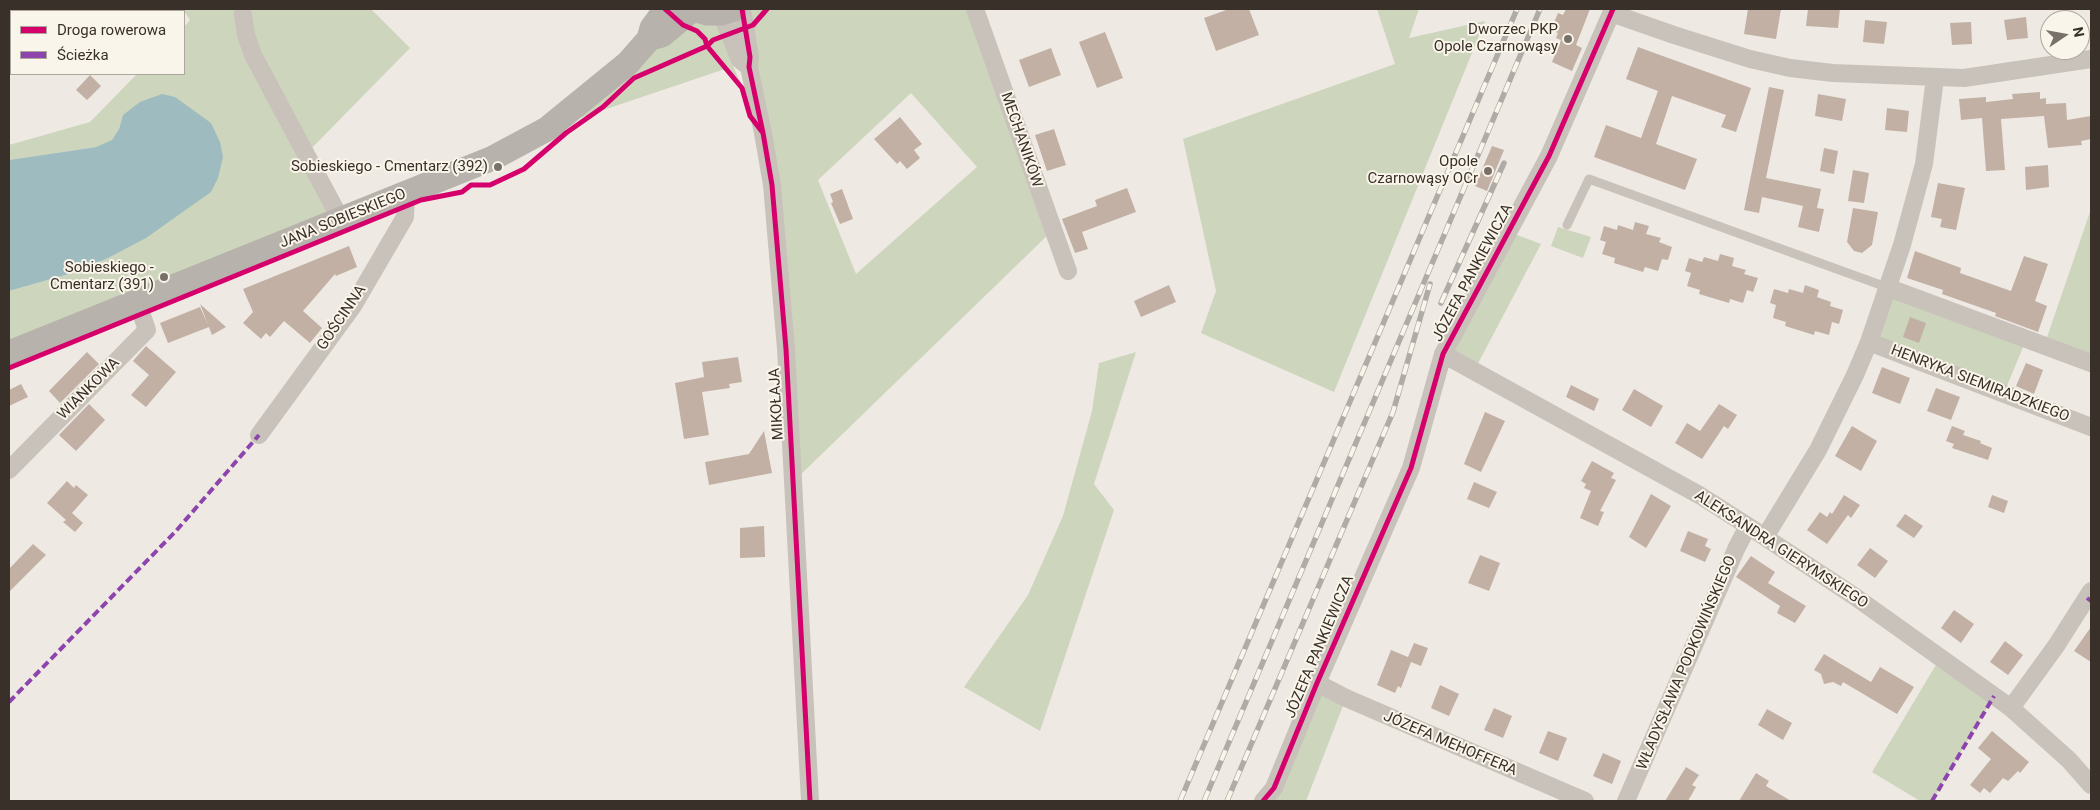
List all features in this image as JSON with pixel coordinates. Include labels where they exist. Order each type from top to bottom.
[{"type":"street","name":"JANA SOBIESKIEGO","points":[[9,353],[493,158],[547,129],[628,63],[649,39],[652,28],[666,9]]},
{"type":"street","name":"JANA SOBIESKIEGO","points":[[649,39],[662,36],[693,9]]},
{"type":"street","points":[[693,9],[707,13],[732,10]]},
{"type":"street","name":"MECHANIKÓW","points":[[975,9],[1068,271]]},
{"type":"street","points":[[241,10],[246,35],[253,55],[325,183],[340,220]]},
{"type":"street","name":"MIKOŁAJA","points":[[732,10],[740,60],[749,67],[770,168],[773,195],[788,382],[810,801]]},
{"type":"street","points":[[1612,11],[1718,50],[1790,68],[1833,74],[1964,78],[2091,59]]},
{"type":"street","name":"JÓZEFA PANKIEWICZA","points":[[1263,801],[1274,788],[1317,683],[1411,468],[1443,354],[1549,156],[1612,11]]},
{"type":"street","points":[[1765,537],[1818,450],[1843,401],[1869,342],[1889,288],[1924,164],[1935,78]]},
{"type":"street","name":"GOŚCINNA","points":[[258,435],[353,306],[405,217],[406,194]]},
{"type":"street","points":[[1889,288],[2091,363]]},
{"type":"street","name":"WIANKOWA","points":[[9,470],[147,330],[137,301]]},
{"type":"street","name":"HENRYKA SIEMIRADZKIEGO","points":[[1869,342],[2091,427]]},
{"type":"street","name":"ALEKSANDRA GIERYMSKIEGO","points":[[1443,354],[1701,496],[1854,596],[2011,708],[2069,760],[2091,785]]},
{"type":"street","name":"WŁADYSŁAWA PODKOWIŃSKIEGO","points":[[1626,801],[1737,547],[1748,526]]},
{"type":"street","points":[[2011,708],[2056,646],[2091,591]]},
{"type":"street","name":"JÓZEFA MEHOFFERA","points":[[1317,683],[1346,698],[1584,801]]},
{"type":"lane","points":[[1568,225],[1589,179],[1889,288]]},
{"type":"green space","points":[[179,9],[236,9],[243,13],[245,9],[371,9],[410,48],[305,155],[341,220],[9,353],[9,291],[69,274],[106,259],[123,115],[113,140],[96,147],[9,160],[9,145],[90,122],[136,75],[185,75],[185,26],[190,20],[185,10]]},
{"type":"green space","points":[[676,9],[975,9],[1053,230],[793,482],[786,349],[749,67],[733,66],[741,84],[728,68],[547,129]],"holes":[[[911,93],[977,167],[856,274],[818,180]]]},
{"type":"green space","points":[[1377,9],[1419,9],[1409,38],[1485,21],[1334,392],[1201,333],[1216,291],[1183,139],[1395,64]]},
{"type":"green space","points":[[2091,212],[2091,363],[2044,346]]},
{"type":"green space","points":[[1558,227],[1591,237],[1583,258],[1551,246]]},
{"type":"green space","points":[[1509,232],[1541,244],[1474,371],[1443,354]]},
{"type":"green space","points":[[1889,288],[2026,340],[2004,393],[1869,342]]},
{"type":"green space","points":[[1136,352],[1094,484],[1114,510],[1040,731],[964,687],[1028,595],[1063,516],[1092,411],[1099,363]]},
{"type":"green space","points":[[1940,658],[1994,696],[1932,801],[1920,801],[1872,772]]},
{"type":"green space","points":[[1317,683],[1346,698],[1306,801],[1263,801]]},
{"type":"water","points":[[162,94],[175,97],[211,123],[220,142],[223,157],[218,178],[211,192],[146,238],[106,259],[69,274],[9,291],[9,160],[96,147],[112,140],[119,129],[123,115],[140,102]]},
{"type":"building","points":[[1229,9],[1249,9],[1259,35],[1216,51],[1204,18]]},
{"type":"building","name":"Dworzec PKP Opole Czarnowąsy","points":[[1566,9],[1590,9],[1576,45],[1582,48],[1572,71],[1552,62],[1561,40],[1556,38],[1558,33],[1551,30],[1558,13],[1563,15]]},
{"type":"building","points":[[1748,9],[1781,9],[1776,39],[1744,34]]},
{"type":"building","points":[[1808,9],[1840,9],[1838,28],[1806,26]]},
{"type":"building","points":[[2026,17],[2028,38],[2007,40],[2004,20]]},
{"type":"building","points":[[1865,20],[1887,22],[1884,44],[1863,42]]},
{"type":"building","points":[[1971,22],[1972,44],[1952,45],[1950,23]]},
{"type":"building","points":[[1105,32],[1123,78],[1097,88],[1079,42]]},
{"type":"building","points":[[1638,47],[1751,88],[1736,132],[1721,127],[1726,115],[1672,96],[1656,144],[1697,159],[1685,190],[1594,157],[1606,125],[1641,138],[1658,91],[1626,79]]},
{"type":"building","points":[[1051,48],[1061,75],[1029,87],[1019,60]]},
{"type":"building","points":[[90,75],[101,86],[87,100],[76,90]]},
{"type":"building","points":[[1769,87],[1784,90],[1766,178],[1821,189],[1817,208],[1824,209],[1819,232],[1798,227],[1803,206],[1762,197],[1759,213],[1744,210]]},
{"type":"building","points":[[2040,92],[2040,99],[2046,98],[2046,104],[2066,103],[2067,120],[2091,116],[2091,139],[2081,141],[2082,145],[2048,148],[2044,116],[2001,119],[2005,170],[1986,171],[1982,118],[1961,120],[1959,99],[1986,97],[1986,102],[2013,99],[2012,94]]},
{"type":"building","points":[[1818,94],[1846,99],[1842,121],[1815,116]]},
{"type":"building","points":[[1887,108],[1909,111],[1907,132],[1885,130]]},
{"type":"building","points":[[900,117],[922,144],[914,150],[920,158],[907,169],[900,161],[897,164],[874,139]]},
{"type":"building","points":[[1054,129],[1066,165],[1047,171],[1035,135]]},
{"type":"building","name":"Opole Czarnowąsy OCr","points":[[1492,146],[1504,150],[1487,191],[1475,186]]},
{"type":"building","points":[[1824,148],[1838,151],[1834,174],[1820,171]]},
{"type":"building","points":[[2048,165],[2049,187],[2026,190],[2025,167]]},
{"type":"building","points":[[1853,170],[1869,173],[1864,203],[1848,201]]},
{"type":"building","points":[[1938,183],[1965,188],[1956,230],[1940,227],[1942,219],[1931,217]]},
{"type":"building","points":[[1127,188],[1136,212],[1082,232],[1088,249],[1075,253],[1062,219],[1097,206],[1095,200]]},
{"type":"building","points":[[842,189],[853,219],[840,224],[831,203],[833,202],[830,194]]},
{"type":"building","points":[[1853,208],[1878,212],[1872,245],[1862,253],[1854,251],[1847,242]]},
{"type":"building","points":[[1635,222],[1649,226],[1646,234],[1661,238],[1659,242],[1672,247],[1668,260],[1662,259],[1658,271],[1645,267],[1643,272],[1614,263],[1615,258],[1602,254],[1606,242],[1600,240],[1604,226],[1617,230],[1618,225],[1633,230]]},
{"type":"building","points":[[349,246],[357,267],[336,276],[335,274],[303,311],[322,328],[310,343],[284,321],[270,337],[266,333],[261,339],[243,323],[253,312],[243,289]]},
{"type":"building","points":[[1915,251],[1961,268],[1960,273],[2011,291],[2024,256],[2048,264],[2035,301],[2047,306],[2038,332],[1995,316],[1996,313],[1942,294],[1943,290],[1907,278]]},
{"type":"building","points":[[1720,254],[1734,258],[1732,266],[1746,270],[1744,274],[1758,278],[1753,292],[1747,290],[1743,303],[1730,299],[1729,303],[1699,294],[1700,290],[1687,286],[1691,273],[1685,271],[1689,258],[1702,262],[1704,257],[1718,261]]},
{"type":"building","points":[[1169,285],[1176,302],[1141,317],[1134,301]]},
{"type":"building","points":[[1805,285],[1819,290],[1817,297],[1831,302],[1830,306],[1843,310],[1839,324],[1832,322],[1829,335],[1815,331],[1814,335],[1785,326],[1786,322],[1773,318],[1776,305],[1770,303],[1774,289],[1788,293],[1789,289],[1803,293]]},
{"type":"building","points":[[200,304],[226,327],[212,335]]},
{"type":"building","points":[[200,307],[209,327],[168,343],[160,323]]},
{"type":"building","points":[[1910,317],[1926,323],[1919,343],[1903,337]]},
{"type":"building","points":[[146,346],[176,372],[146,407],[131,395],[149,375],[133,361]]},
{"type":"building","points":[[87,352],[99,364],[60,403],[49,391]]},
{"type":"building","points":[[738,357],[742,382],[729,384],[730,388],[702,392],[709,435],[684,439],[675,383],[704,377],[702,362]]},
{"type":"building","points":[[2026,363],[2043,370],[2034,394],[2016,386]]},
{"type":"building","points":[[1882,367],[1910,378],[1900,404],[1872,393]]},
{"type":"building","points":[[21,384],[28,397],[9,406],[9,390]]},
{"type":"building","points":[[1571,385],[1599,399],[1594,411],[1566,397]]},
{"type":"building","points":[[1936,388],[1960,397],[1951,420],[1927,411]]},
{"type":"building","points":[[1634,389],[1663,406],[1651,427],[1622,410]]},
{"type":"building","points":[[89,404],[105,420],[76,451],[59,435]]},
{"type":"building","points":[[1719,404],[1737,415],[1728,429],[1724,426],[1702,459],[1675,443],[1687,423],[1700,431]]},
{"type":"building","points":[[1485,412],[1505,421],[1481,472],[1464,464]]},
{"type":"building","points":[[1852,426],[1877,441],[1861,471],[1835,456]]},
{"type":"building","points":[[1952,426],[1965,431],[1963,435],[1981,441],[1980,443],[1992,448],[1988,460],[1952,448],[1954,444],[1946,441]]},
{"type":"building","points":[[764,431],[772,473],[709,485],[705,462],[749,454]]},
{"type":"building","points":[[1592,461],[1614,473],[1611,478],[1616,480],[1600,511],[1604,512],[1598,526],[1580,518],[1591,491],[1584,488],[1586,484],[1581,481]]},
{"type":"building","points":[[67,481],[74,488],[76,485],[88,495],[72,513],[83,523],[75,532],[63,522],[66,520],[47,503]]},
{"type":"building","points":[[1474,482],[1497,492],[1489,508],[1467,499]]},
{"type":"building","points":[[1651,494],[1671,506],[1646,548],[1629,537]]},
{"type":"building","points":[[1844,495],[1860,505],[1851,518],[1848,515],[1827,544],[1807,530],[1820,512],[1827,517],[1830,512],[1832,514]]},
{"type":"building","points":[[1992,495],[2008,501],[2004,513],[1988,507]]},
{"type":"building","points":[[1905,514],[1923,526],[1914,538],[1896,526]]},
{"type":"building","points":[[764,526],[765,557],[740,558],[740,528]]},
{"type":"building","points":[[1688,531],[1708,539],[1705,546],[1711,549],[1705,562],[1680,551]]},
{"type":"building","points":[[33,544],[46,555],[9,592],[9,569]]},
{"type":"building","points":[[1870,548],[1888,561],[1875,578],[1857,565]]},
{"type":"building","points":[[1480,555],[1500,563],[1489,591],[1468,583]]},
{"type":"building","points":[[1751,556],[1775,572],[1768,583],[1806,606],[1795,623],[1777,613],[1780,606],[1736,577]]},
{"type":"building","points":[[1954,610],[1974,624],[1961,643],[1941,628]]},
{"type":"building","points":[[2091,627],[2091,662],[2074,651]]},
{"type":"building","points":[[2005,641],[2023,655],[2008,675],[1990,662]]},
{"type":"building","points":[[1414,643],[1428,648],[1421,666],[1411,662],[1401,688],[1398,686],[1395,693],[1377,685],[1391,650],[1408,657]]},
{"type":"building","points":[[1824,654],[1871,682],[1880,667],[1914,687],[1897,714],[1843,682],[1841,686],[1833,682],[1824,684],[1821,674],[1814,670]]},
{"type":"building","points":[[1440,685],[1459,694],[1449,716],[1431,708]]},
{"type":"building","points":[[1494,708],[1512,716],[1503,738],[1484,730]]},
{"type":"building","points":[[1767,709],[1792,723],[1783,740],[1758,725]]},
{"type":"building","points":[[1548,731],[1567,738],[1558,761],[1539,753]]},
{"type":"building","points":[[1992,731],[2029,762],[2020,773],[2018,771],[2008,781],[2003,778],[1990,793],[1984,788],[1980,793],[1970,785],[1991,759],[1978,748]]},
{"type":"building","points":[[1603,753],[1621,761],[1612,784],[1593,776]]},
{"type":"building","points":[[1686,767],[1699,775],[1692,785],[1696,787],[1688,801],[1665,801]]},
{"type":"building","points":[[1756,773],[1769,781],[1766,786],[1791,801],[1739,801]]},
{"type":"railway","points":[[1180,801],[1517,9]]},
{"type":"railway","points":[[1204,801],[1540,9]]},
{"type":"railway","points":[[1441,303],[1504,163]]},
{"type":"railway","points":[[1227,801],[1393,412],[1430,284]]},
{"type":"marked path","points":[[9,702],[176,531],[259,435]]},
{"type":"marked path","points":[[2087,598],[2091,601]]},
{"type":"marked path","points":[[1932,801],[1994,696]]},
{"type":"cycle path","points":[[665,9],[683,25],[697,31],[705,39],[707,46],[713,40],[753,25],[767,9]]},
{"type":"cycle path","points":[[742,9],[750,57],[749,67],[772,185],[786,349],[810,801]]},
{"type":"cycle path","points":[[1263,801],[1274,788],[1317,683],[1411,468],[1443,354],[1549,156],[1613,9]]},
{"type":"cycle path","points":[[9,368],[421,200],[462,192],[471,185],[490,185],[524,169],[566,133],[603,107],[634,78],[707,46],[742,88],[750,116],[763,133]]},
{"type":"place","name":"Dworzec PKP Opole Czarnowąsy","points":[[1568,39]]},
{"type":"place","name":"Sobieskiego - Cmentarz (392)","points":[[498,167]]},
{"type":"place","name":"Opole Czarnowąsy OCr","points":[[1488,171]]},
{"type":"place","name":"Sobieskiego - Cmentarz (391)","points":[[164,277]]}]
